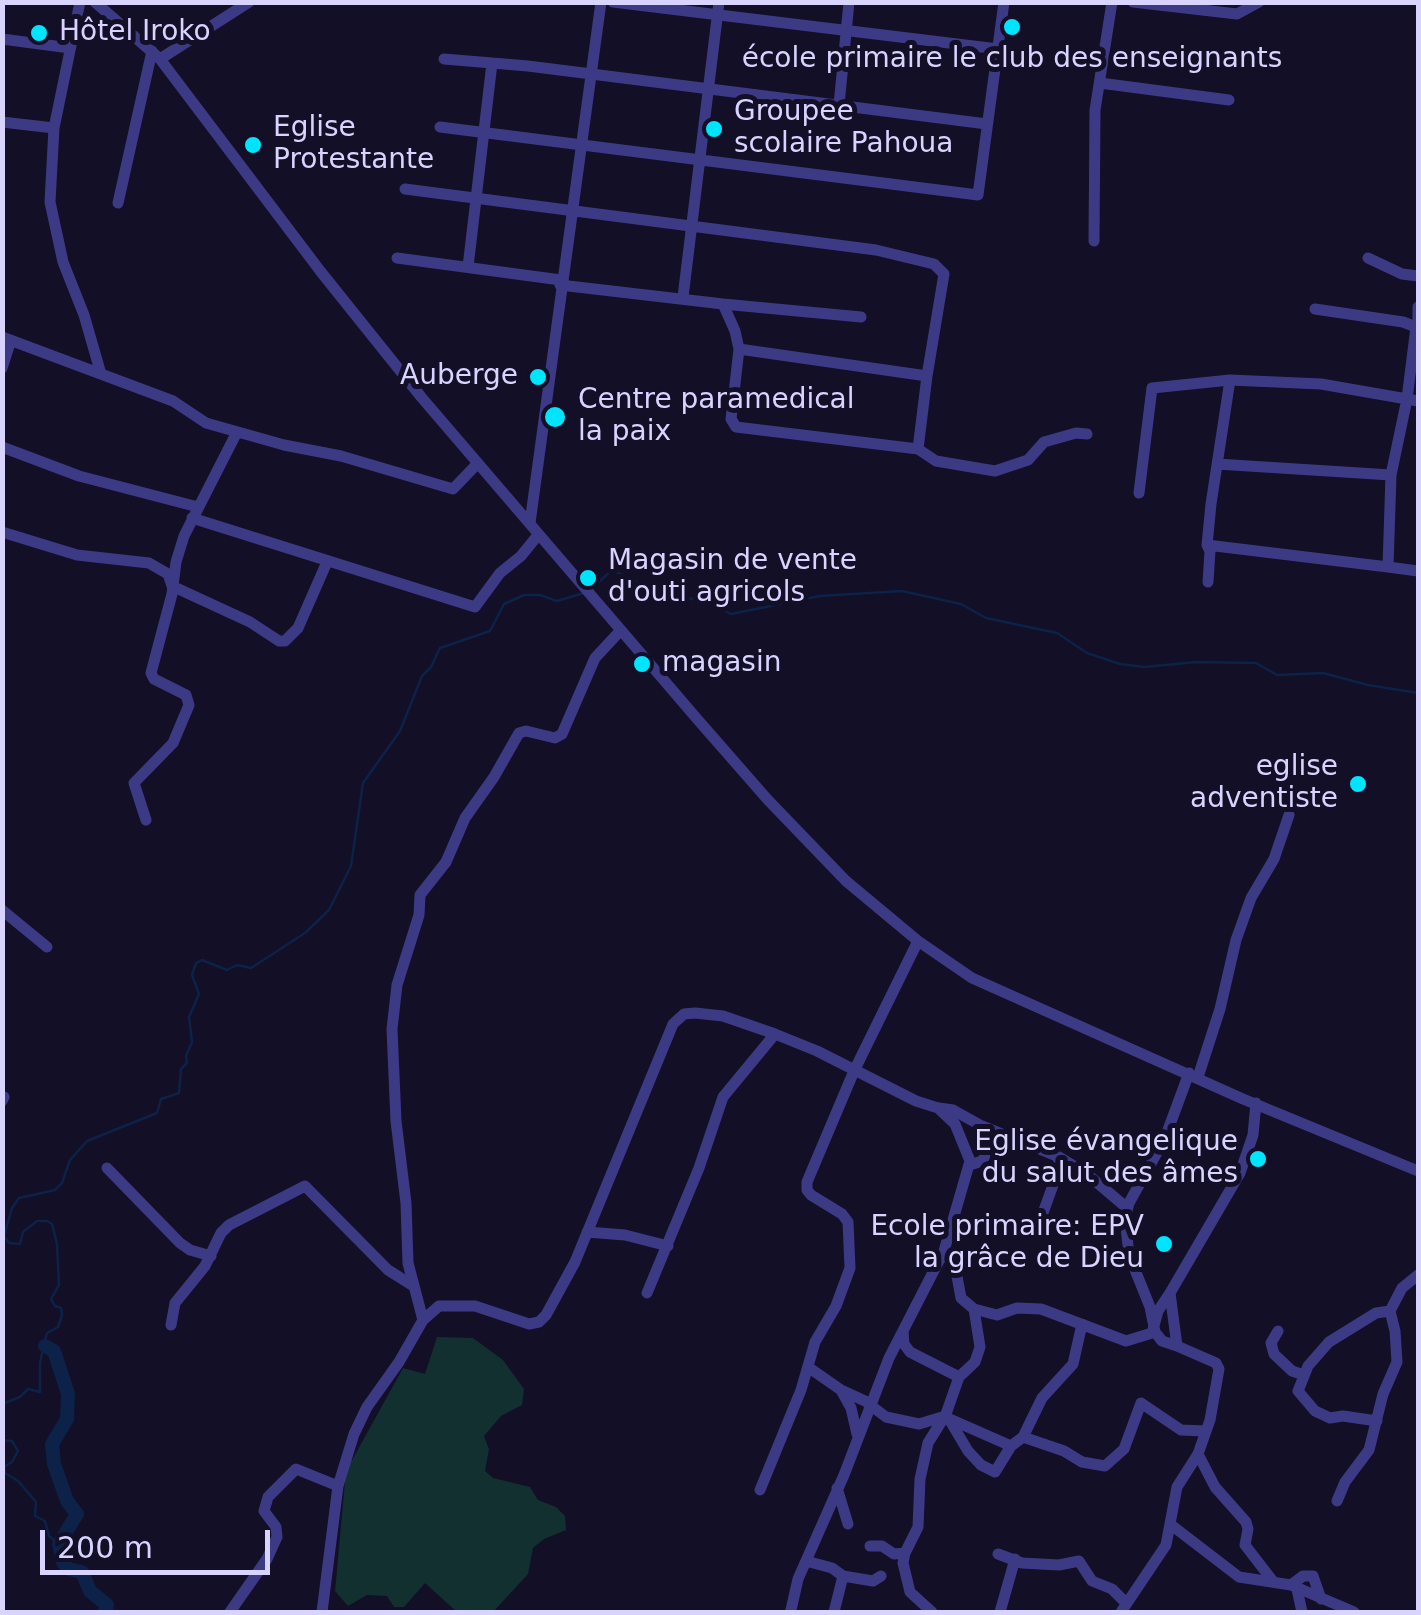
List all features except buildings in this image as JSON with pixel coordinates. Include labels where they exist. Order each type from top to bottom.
[{"type":"street","points":[[80,2],[54,128],[51,218],[100,374]]},
{"type":"street","points":[[95,2],[156,55],[321,272],[538,535],[768,800],[846,881],[918,941],[972,978],[1418,1172]]},
{"type":"street","points":[[118,202],[156,55],[249,2]]},
{"type":"street","points":[[530,522],[600,2]]},
{"type":"street","points":[[613,2],[718,8],[846,30],[998,49]]},
{"type":"street","points":[[839,105],[850,2]]},
{"type":"street","points":[[440,127],[978,195],[1004,2]]},
{"type":"street","points":[[1094,241],[1095,110],[1112,2]]},
{"type":"street","points":[[1133,2],[1237,14],[1259,2]]},
{"type":"street","points":[[682,297],[718,8]]},
{"type":"street","points":[[2,38],[70,48]]},
{"type":"street","points":[[444,59],[987,124]]},
{"type":"street","points":[[468,267],[492,63]]},
{"type":"street","points":[[1100,83],[1229,100]]},
{"type":"street","points":[[2,122],[54,128]]},
{"type":"street","points":[[405,189],[876,250],[939,267],[944,274],[918,449]]},
{"type":"street","points":[[397,258],[723,304],[860,317]]},
{"type":"street","points":[[1368,258],[1402,274],[1418,276]]},
{"type":"street","points":[[723,304],[739,349],[731,419],[736,427],[918,449],[936,461],[995,470],[1028,460],[1044,442],[1087,434]]},
{"type":"street","points":[[1388,567],[1391,476],[1413,400],[1418,307]]},
{"type":"street","points":[[1314,310],[1418,327]]},
{"type":"street","points":[[2,368],[7,339],[173,400],[206,422],[450,488],[456,488],[478,463]]},
{"type":"street","points":[[739,349],[927,376]]},
{"type":"street","points":[[1139,492],[1152,388],[1268,379],[1413,400]]},
{"type":"street","points":[[1208,582],[1208,545],[1230,380]]},
{"type":"street","points":[[146,820],[134,783],[173,742],[189,706],[186,695],[154,680],[151,674],[179,550],[237,432]]},
{"type":"street","points":[[2,447],[327,562],[475,607],[500,573],[522,556],[538,535]]},
{"type":"street","points":[[1217,464],[1391,476]]},
{"type":"street","points":[[2,532],[77,555],[149,563],[168,574],[172,586],[250,622],[272,639],[284,641],[306,614],[327,562]]},
{"type":"street","points":[[1208,545],[1418,571]]},
{"type":"street","points":[[422,1320],[412,1285],[396,1121],[392,1029],[397,985],[419,915],[420,895],[446,862],[465,818],[519,733],[555,738],[562,734],[594,658],[621,630]]},
{"type":"street","points":[[998,1554],[1022,1563],[1053,1565],[1079,1561],[1092,1580],[1112,1589],[1123,1607],[1163,1552],[1181,1476],[1198,1454],[1206,1430],[1219,1369],[1216,1363],[1158,1337],[1156,1318],[1129,1255],[1127,1208],[1194,1075],[1220,1010],[1236,940],[1251,898],[1274,860],[1289,815]]},
{"type":"street","points":[[2,910],[47,947]]},
{"type":"street","points":[[760,1490],[815,1342],[843,1290],[852,1252],[848,1222],[842,1214],[811,1196],[807,1182],[854,1072],[918,941]]},
{"type":"street","points":[[322,1612],[338,1486],[360,1421],[422,1320],[439,1306],[459,1304],[529,1324],[546,1315],[587,1232],[673,1024],[684,1014],[723,1016],[817,1051],[958,1119],[1059,1157],[1087,1174],[1127,1208]]},
{"type":"street","points":[[648,1293],[723,1097],[775,1034]]},
{"type":"street","points":[[944,1251],[956,1272],[961,1298],[974,1309],[997,1315],[1028,1306],[1126,1341],[1148,1336],[1240,1173],[1253,1135],[1256,1103]]},
{"type":"street","points":[[790,1610],[806,1561],[903,1332],[944,1251],[970,1165],[958,1119]]},
{"type":"street","points":[[970,1165],[985,1156],[985,1127]]},
{"type":"street","points":[[1043,1213],[1059,1157]]},
{"type":"street","points":[[107,1168],[180,1243],[212,1256]]},
{"type":"street","points":[[171,1325],[175,1302],[212,1256],[221,1233],[307,1186],[388,1270],[412,1285]]},
{"type":"street","points":[[587,1232],[624,1235],[668,1246]]},
{"type":"street","points":[[1337,1502],[1345,1482],[1369,1450],[1398,1352],[1390,1312],[1402,1288],[1418,1275]]},
{"type":"street","points":[[1170,1293],[1178,1346]]},
{"type":"street","points":[[932,1612],[910,1592],[904,1553],[918,1526],[920,1474],[928,1443],[948,1416],[960,1377],[975,1362],[980,1347],[974,1309]]},
{"type":"street","points":[[1377,1422],[1343,1416],[1334,1420],[1315,1411],[1298,1391],[1318,1352],[1346,1329],[1376,1314],[1390,1312]]},
{"type":"street","points":[[1156,1318],[1174,1314]]},
{"type":"street","points":[[948,1416],[968,1452],[995,1472],[1011,1446],[1023,1437],[1037,1405],[1073,1364],[1082,1324]]},
{"type":"street","points":[[1278,1330],[1271,1343],[1274,1354],[1292,1371],[1304,1375]]},
{"type":"street","points":[[903,1332],[904,1344],[910,1352],[960,1377]]},
{"type":"street","points":[[808,1367],[886,1417],[919,1424],[948,1416],[1011,1446]]},
{"type":"street","points":[[841,1390],[851,1408],[858,1438]]},
{"type":"street","points":[[1023,1437],[1064,1451],[1082,1462],[1106,1466],[1124,1449],[1141,1403],[1181,1430],[1206,1430]]},
{"type":"street","points":[[1198,1454],[1212,1482],[1246,1522],[1245,1545],[1272,1580]]},
{"type":"street","points":[[230,1612],[278,1537],[264,1511],[268,1497],[296,1468],[338,1486]]},
{"type":"street","points":[[837,1488],[848,1524]]},
{"type":"street","points":[[1170,1524],[1231,1573],[1248,1580],[1272,1580],[1354,1612]]},
{"type":"street","points":[[870,1546],[904,1553]]},
{"type":"street","points":[[1000,1612],[1015,1559]]},
{"type":"street","points":[[806,1561],[832,1568],[843,1576],[873,1581],[881,1576]]},
{"type":"street","points":[[834,1612],[843,1576]]},
{"type":"street","points":[[1294,1588],[1302,1612]]},
{"type":"green space","points":[[437,1337],[473,1338],[503,1360],[524,1389],[522,1405],[501,1416],[484,1436],[489,1449],[485,1471],[493,1478],[530,1487],[538,1500],[556,1507],[565,1516],[566,1530],[533,1548],[528,1574],[493,1612],[457,1612],[425,1583],[404,1607],[394,1607],[387,1596],[367,1595],[348,1606],[335,1591],[346,1471],[403,1368],[425,1374]]},
{"type":"waterway","points":[[591,589],[612,570],[655,590],[709,603],[731,614],[820,596],[902,591],[961,604],[986,618],[1057,633],[1087,653],[1120,664],[1144,667],[1197,662],[1256,663],[1277,675],[1323,673],[1418,693]]},
{"type":"waterway","points":[[2,1404],[28,1389],[40,1392],[45,1340],[47,1333],[58,1327],[62,1315],[61,1308],[51,1299],[59,1285],[52,1224],[37,1221],[23,1232],[20,1244],[9,1243],[4,1236],[19,1198],[55,1190],[62,1183],[70,1160],[87,1141],[157,1113],[161,1099],[179,1093],[181,1069],[187,1063],[192,1042],[189,1017],[199,994],[192,975],[196,963],[202,960],[227,970],[237,965],[251,968],[305,933],[329,910],[351,866],[363,783],[400,731],[422,676],[440,648],[490,631],[504,604],[524,595],[557,601],[584,593]]},
{"type":"waterway","points":[[45,1346],[54,1351],[68,1394],[67,1419],[52,1444],[54,1464],[67,1501],[77,1514],[59,1544],[63,1562],[68,1569],[82,1572],[90,1591],[107,1605],[105,1612]]},
{"type":"waterway","points":[[2,1440],[12,1441],[18,1451],[4,1467],[5,1473],[18,1481],[36,1502],[35,1516],[45,1521],[49,1536],[59,1544]]},
{"type":"place","name":"école primaire le club des enseignants","points":[[1012,27]]},
{"type":"place","name":"Hôtel Iroko","points":[[39,33]]},
{"type":"place","name":"Groupee scolaire Pahoua","points":[[714,129]]},
{"type":"place","name":"Eglise Protestante","points":[[253,145]]},
{"type":"place","name":"Auberge","points":[[538,377]]},
{"type":"place","name":"Centre paramedical la paix","points":[[555,417]]},
{"type":"place","name":"Magasin de vente d'outi agricols","points":[[588,578]]},
{"type":"place","name":"magasin","points":[[642,664]]},
{"type":"place","name":"eglise adventiste","points":[[1358,784]]},
{"type":"place","name":"Eglise évangelique du salut des âmes","points":[[1258,1159]]},
{"type":"place","name":"Ecole primaire: EPV la grâce de Dieu","points":[[1164,1244]]}]
